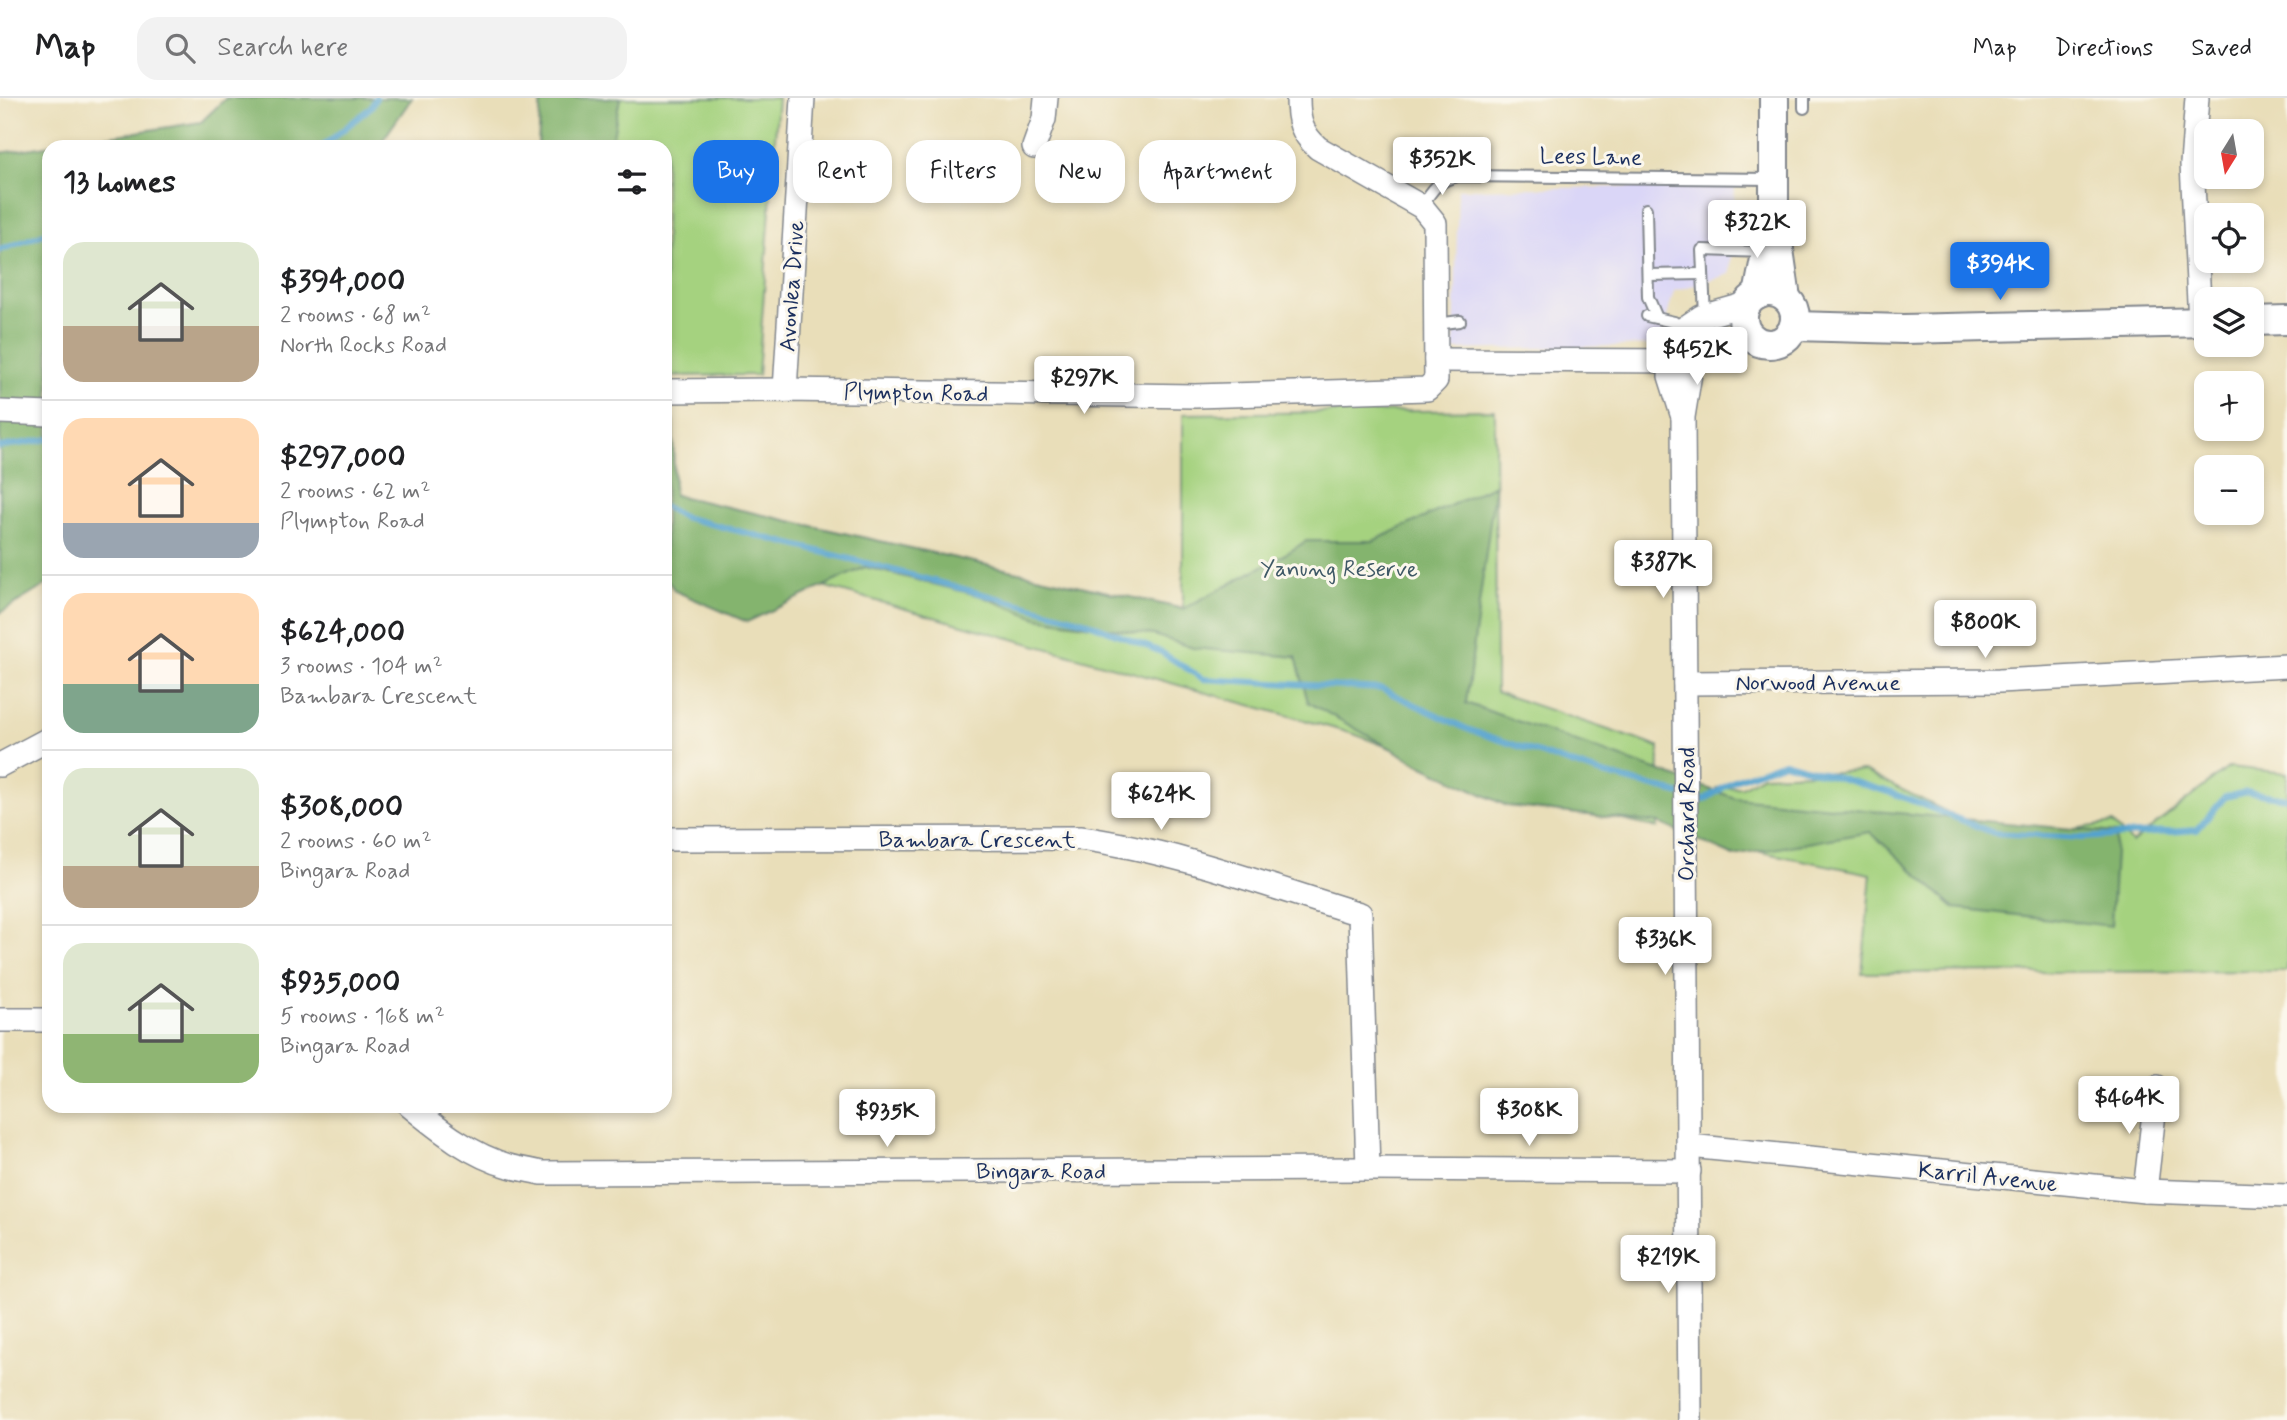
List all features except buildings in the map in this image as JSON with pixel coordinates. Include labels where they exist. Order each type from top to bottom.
[{"type":"street","name":"Avonlea Drive","points":[[785,390],[803,98]]},
{"type":"street","points":[[1034,146],[1044,120],[1046,98]]},
{"type":"street","points":[[1298,98],[1299,119],[1304,134],[1310,141],[1422,207],[1435,223],[1436,360],[1683,361],[1717,343],[1750,336]]},
{"type":"street","points":[[1774,98],[1774,215],[1786,299]]},
{"type":"street","points":[[2197,98],[2192,164],[2201,287]]},
{"type":"street","points":[[1683,329],[1705,316],[1752,300],[1776,292],[1786,299],[1794,311],[1794,326],[1786,339],[1771,345],[1763,344],[1750,336],[1743,321],[1752,300],[1774,215]]},
{"type":"street","points":[[2264,321],[2287,320]]},
{"type":"street","points":[[1794,326],[1904,328],[2194,322]]},
{"type":"street","name":"Orchard Road","points":[[1683,329],[1675,343],[1683,361],[1690,1420]]},
{"type":"street","name":"Plympton Road","points":[[672,391],[1195,396],[1427,389],[1436,380],[1436,360]]},
{"type":"street","points":[[0,412],[42,414]]},
{"type":"street","name":"Norwood Avenue","points":[[1685,683],[1999,681],[2287,666]]},
{"type":"street","points":[[0,765],[42,743]]},
{"type":"street","name":"Bambara Crescent","points":[[672,839],[1080,838],[1119,843],[1209,867],[1360,914],[1368,1169]]},
{"type":"street","points":[[0,1020],[42,1020]]},
{"type":"street","points":[[2145,1191],[2157,1087]]},
{"type":"street","name":"Bingara Road","points":[[419,1113],[471,1149],[506,1165],[541,1173],[1368,1169],[1689,1171]]},
{"type":"street","name":"Karril Avenue","points":[[1689,1146],[2145,1191],[2287,1196]]},
{"type":"lane","name":"Lees Lane","points":[[1422,207],[1431,190],[1447,178],[1459,176],[1774,179]]},
{"type":"lane","points":[[1646,209],[1648,296],[1652,317],[1674,322],[1683,329]]},
{"type":"lane","points":[[1705,316],[1702,250],[1765,252]]},
{"type":"lane","points":[[1648,275],[1703,274]]},
{"type":"lane","points":[[1436,324],[1460,321]]},
{"type":"shaded area","points":[[1735,186],[1730,274],[1674,291],[1659,345],[1454,350],[1458,189]]},
{"type":"green space","points":[[226,98],[412,98],[383,140],[84,140],[201,122]]},
{"type":"green space","points":[[541,98],[778,98],[775,140],[693,140],[693,203],[770,203],[758,375],[672,376],[672,140],[538,140]]},
{"type":"green space","points":[[541,98],[620,98],[612,140],[538,140]]},
{"type":"green space","points":[[42,147],[42,587],[0,613],[0,153]]},
{"type":"green space","name":"Yanung Reserve","points":[[1495,410],[1496,692],[1659,747],[1658,828],[1514,796],[1354,734],[672,544],[672,479],[674,495],[1183,609],[1183,414]]},
{"type":"green space","points":[[672,420],[674,495],[1183,609],[1306,541],[1373,541],[1495,485],[1466,703],[1735,798],[2116,833],[2111,926],[1955,908],[1870,832],[1734,856],[1659,823],[1507,806],[1419,764],[1308,702],[1296,657],[1193,648],[1154,635],[1037,618],[981,596],[865,567],[747,622],[675,591],[672,587]]},
{"type":"green space","points":[[2229,767],[2287,773],[2287,971],[1862,973],[1871,874],[1716,843],[1716,788],[1742,787],[1763,775],[1864,771],[2004,840],[2113,823],[2132,843]]},
{"type":"waterway","points":[[331,140],[371,107],[376,98]]},
{"type":"waterway","points":[[0,250],[42,235]]},
{"type":"waterway","points":[[0,447],[42,440]]},
{"type":"waterway","points":[[672,511],[683,517],[1084,621],[1161,652],[1203,679],[1382,689],[1467,729],[1596,772],[1704,800],[1737,779],[1784,762],[1892,793],[1994,833],[2083,838],[2197,830],[2225,797],[2246,792],[2287,798]]}]
